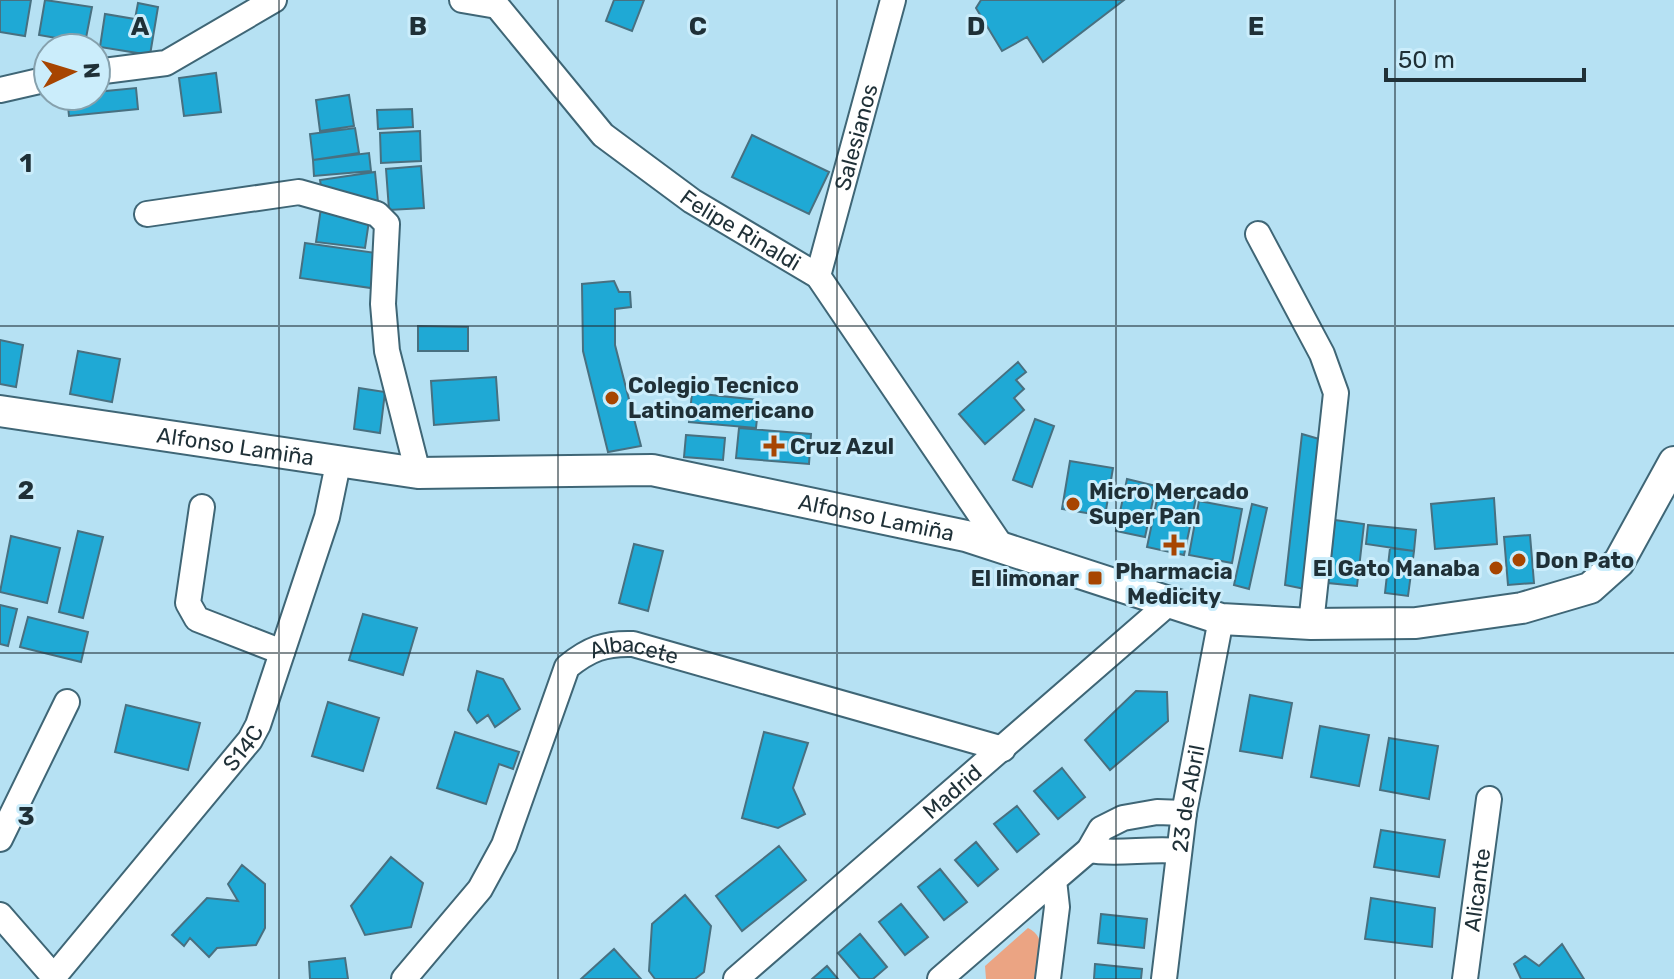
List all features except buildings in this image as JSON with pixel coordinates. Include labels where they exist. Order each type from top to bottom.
[{"type":"street","name":"Felipe Rinaldi","points":[[462,0],[497,3],[603,135],[692,201],[818,276],[1002,547]]},
{"type":"street","name":"Salesianos","points":[[818,276],[893,0]]},
{"type":"street","points":[[112,70],[166,63],[262,3]]},
{"type":"street","points":[[0,90],[32,83]]},
{"type":"street","points":[[147,214],[299,192],[377,214],[387,224],[383,304],[387,351],[418,473]]},
{"type":"street","points":[[1258,234],[1322,354],[1336,393],[1311,624]]},
{"type":"street","name":"Alfonso Lamiña","points":[[0,411],[338,464],[418,473],[652,470],[902,521],[1002,547],[1221,619],[1311,624],[1416,623],[1522,608],[1590,588],[1619,562],[1674,462]]},
{"type":"street","name":"S14C","points":[[53,978],[250,740],[327,517],[338,464]]},
{"type":"street","points":[[202,507],[188,603],[190,612],[197,619],[282,652]]},
{"type":"street","name":"Madrid","points":[[736,979],[1169,603]]},
{"type":"street","name":"23 de Abril","points":[[1164,979],[1184,813],[1221,619]]},
{"type":"street","name":"Albacete","points":[[404,979],[480,889],[504,845],[567,667],[588,650],[611,644],[633,644],[1003,749]]},
{"type":"street","points":[[0,839],[67,702]]},
{"type":"street","name":"Alicante","points":[[1465,979],[1489,799]]},
{"type":"street","points":[[940,979],[1089,850],[1101,829],[1123,818],[1157,812],[1184,813]]},
{"type":"street","points":[[1089,850],[1104,853],[1140,848],[1179,851]]},
{"type":"street","points":[[1048,979],[1057,907],[1054,880]]},
{"type":"street","points":[[0,915],[53,978]]},
{"type":"shaded area","points":[[1028,928],[1040,943],[1037,979],[986,979],[985,966]]},
{"type":"place","name":"Colegio Tecnico Latinoamericano","points":[[612,398]]},
{"type":"place","name":"Cruz Azul","points":[[774,446]]},
{"type":"place","name":"Micro Mercado Super Pan","points":[[1073,504]]},
{"type":"place","name":"Pharmacia Medicity","points":[[1174,545]]},
{"type":"place","name":"Don Pato","points":[[1519,560]]},
{"type":"place","name":"El Gato Manaba","points":[[1496,568]]},
{"type":"place","name":"El limonar","points":[[1095,578]]}]
